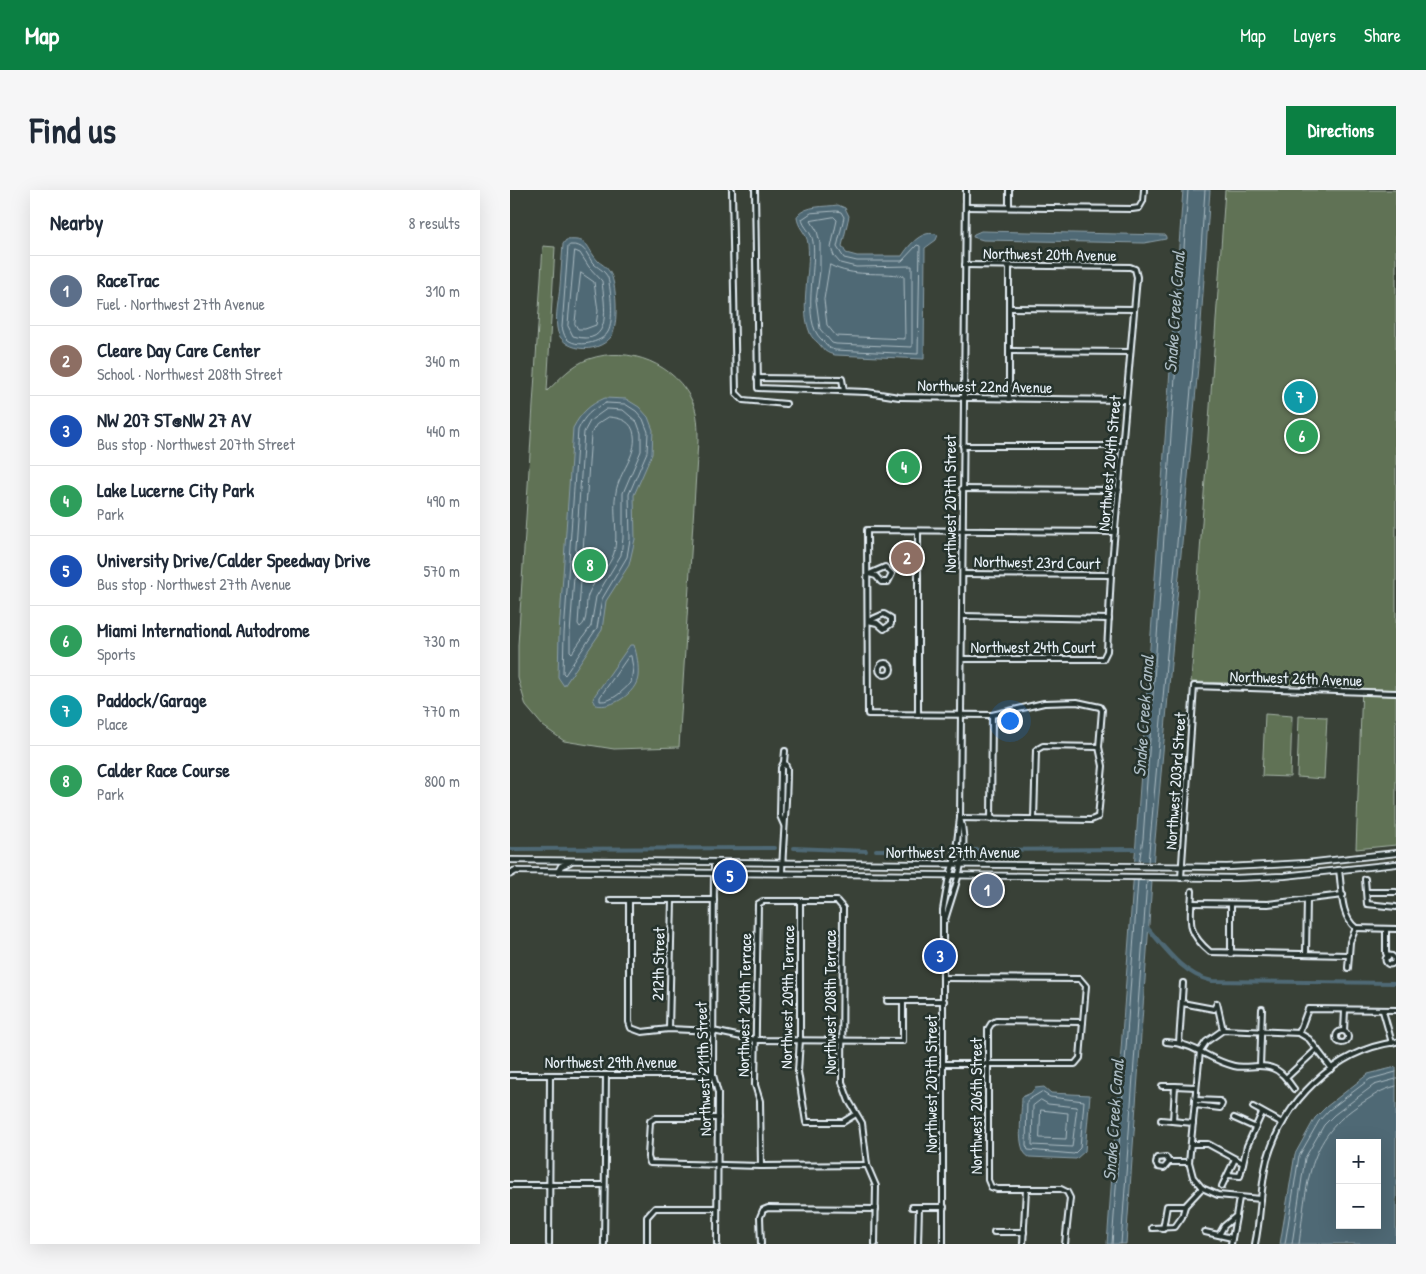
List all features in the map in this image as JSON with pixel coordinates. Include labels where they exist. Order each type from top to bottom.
[{"type":"main road","name":"Northwest 27th Avenue","points":[[510,860],[639,863],[1182,867],[1284,865],[1395,853]]},
{"type":"main road","points":[[1395,853],[1396,864]]},
{"type":"main road","points":[[558,872],[564,864],[573,860]]},
{"type":"main road","points":[[629,872],[639,863],[648,872]]},
{"type":"main road","points":[[872,864],[872,874]]},
{"type":"main road","name":"Northwest 27th Avenue","points":[[512,872],[1181,878],[1284,876],[1396,864]]},
{"type":"main road","points":[[1284,865],[1284,876]]},
{"type":"street","points":[[732,190],[736,393],[743,400],[786,404]]},
{"type":"street","points":[[756,190],[757,378],[842,379],[844,391]]},
{"type":"street","name":"Northwest 207th Street","points":[[943,1244],[944,901],[953,865],[960,818],[966,190]]},
{"type":"street","points":[[1009,190],[1009,207]]},
{"type":"street","points":[[966,206],[1139,208],[1143,201],[1144,190]]},
{"type":"street","name":"Northwest 20th Avenue","points":[[965,265],[1130,267],[1135,269]]},
{"type":"street","points":[[1009,267],[1009,399]]},
{"type":"street","name":"Northwest 204th Street","points":[[1103,659],[1107,651],[1111,575],[1137,277],[1135,269]]},
{"type":"street","points":[[1009,308],[1134,309]]},
{"type":"street","points":[[1009,351],[1130,352]]},
{"type":"street","name":"Northwest 22nd Avenue","points":[[757,378],[757,386],[760,389],[844,391],[899,397],[963,399],[1126,400]]},
{"type":"street","points":[[963,446],[1122,446]]},
{"type":"street","points":[[962,489],[1119,490]]},
{"type":"street","points":[[960,818],[1091,820],[1098,817],[1103,766],[1099,747],[1103,712],[1100,707],[1077,702],[1044,703],[992,715],[868,714],[867,530],[1115,532]]},
{"type":"street","points":[[918,531],[918,715]]},
{"type":"street","points":[[885,567],[892,574],[889,580],[884,582],[876,576],[868,574],[885,567]]},
{"type":"street","name":"Northwest 23rd Court","points":[[963,574],[1111,575]]},
{"type":"street","points":[[884,614],[891,618],[891,624],[884,629],[877,623],[868,621],[884,614]]},
{"type":"street","points":[[963,616],[1109,619]]},
{"type":"street","name":"Northwest 24th Court","points":[[962,659],[1103,659]]},
{"type":"street","points":[[868,669],[879,669]]},
{"type":"street","name":"Northwest 26th Avenue","points":[[1194,686],[1396,693]]},
{"type":"street","name":"Northwest 203rd Street","points":[[1181,878],[1194,686]]},
{"type":"street","points":[[992,715],[992,819]]},
{"type":"street","points":[[1034,819],[1034,755],[1036,750],[1043,746],[1099,747]]},
{"type":"street","points":[[782,873],[784,826],[780,816],[781,768],[784,762],[784,751]]},
{"type":"street","name":"Northwest 207th Street","points":[[944,923],[961,865],[963,828],[960,818]]},
{"type":"street","name":"Northwest 211th Street","points":[[714,863],[713,1075],[718,1093],[717,1244]]},
{"type":"street","points":[[1339,870],[1345,914],[1350,924],[1356,928],[1396,929]]},
{"type":"street","points":[[1365,878],[1367,904],[1370,906],[1396,907]]},
{"type":"street","points":[[1192,891],[1190,928],[1194,937],[1210,952],[1230,954],[1348,955]]},
{"type":"street","points":[[1366,892],[1396,892]]},
{"type":"street","points":[[1191,903],[1268,904],[1343,895]]},
{"type":"street","points":[[1306,954],[1307,899]]},
{"type":"street","points":[[610,900],[714,900]]},
{"type":"street","points":[[629,900],[629,1022],[631,1028],[642,1032],[669,1029],[713,1031],[756,1040],[903,1041],[903,1001]]},
{"type":"street","name":"212th Street","points":[[669,1029],[672,900]]},
{"type":"street","name":"Northwest 210th Terrace","points":[[761,1166],[760,1101],[755,1086],[758,904],[763,901],[800,901]]},
{"type":"street","name":"Northwest 208th Terrace","points":[[800,901],[837,901],[841,903],[843,908],[842,1082],[862,1123],[867,1164],[876,1186],[875,1244]]},
{"type":"street","name":"Northwest 209th Terrace","points":[[800,901],[800,1039],[798,1072],[806,1122],[843,1122],[856,1114]]},
{"type":"street","points":[[1230,954],[1231,904]]},
{"type":"street","points":[[1348,968],[1350,942],[1356,928]]},
{"type":"street","points":[[1386,929],[1388,957]]},
{"type":"street","points":[[944,978],[1083,980],[1086,986],[1078,1062],[1070,1064],[944,1064]]},
{"type":"street","points":[[1179,1043],[1183,983]]},
{"type":"street","points":[[887,1001],[944,1001]]},
{"type":"street","points":[[1182,1003],[1214,1009],[1217,1003],[1223,1030]]},
{"type":"street","points":[[1299,1033],[1308,1009],[1396,1010]]},
{"type":"street","points":[[1260,1066],[1262,1010]]},
{"type":"street","points":[[1344,1031],[1345,1010]]},
{"type":"street","points":[[1255,1244],[1268,1160],[1282,1124],[1301,1096],[1332,1069],[1359,1054],[1394,1043],[1383,1011]]},
{"type":"street","name":"Northwest 206th Street","points":[[1026,1189],[992,1187],[988,1180],[988,1029],[996,1021],[1083,1022]]},
{"type":"street","points":[[1261,1200],[1218,1195],[1202,1188],[1193,1177],[1189,1162],[1200,1051],[1206,1042],[1223,1030],[1299,1033],[1309,1039],[1332,1069]]},
{"type":"street","points":[[1166,1042],[1179,1043],[1234,1066],[1271,1067],[1286,1078],[1294,1089]]},
{"type":"street","points":[[1286,1078],[1317,1049]]},
{"type":"street","name":"Northwest 29th Avenue","points":[[510,1075],[713,1075]]},
{"type":"street","points":[[549,1244],[550,1075]]},
{"type":"street","points":[[604,1244],[606,1075]]},
{"type":"street","points":[[1162,1086],[1196,1087]]},
{"type":"street","points":[[1173,1121],[1175,1086]]},
{"type":"street","points":[[1195,1100],[1220,1101],[1222,1104],[1220,1108],[1215,1109],[1195,1105]]},
{"type":"street","points":[[1253,1107],[1282,1124]]},
{"type":"street","points":[[1228,1175],[1240,1176],[1254,1127],[1262,1113]]},
{"type":"street","points":[[718,1118],[655,1118],[650,1121],[648,1157],[650,1163],[659,1165],[718,1166],[867,1164]]},
{"type":"street","points":[[1234,1118],[1254,1127]]},
{"type":"street","points":[[1161,1120],[1193,1123]]},
{"type":"street","points":[[1191,1144],[1208,1144],[1243,1163]]},
{"type":"street","points":[[1222,1186],[1235,1159]]},
{"type":"street","points":[[1169,1162],[1189,1162]]},
{"type":"street","points":[[510,1184],[604,1185]]},
{"type":"street","points":[[1152,1228],[1174,1227],[1182,1217],[1185,1206],[1202,1188]]},
{"type":"street","points":[[1023,1244],[1026,1189],[1061,1189],[1067,1192],[1070,1198],[1065,1244]]},
{"type":"street","points":[[1231,1244],[1238,1198]]},
{"type":"street","points":[[1163,1228],[1167,1206],[1185,1206]]},
{"type":"street","points":[[912,1207],[944,1207]]},
{"type":"street","points":[[918,1244],[919,1207]]},
{"type":"street","points":[[647,1244],[648,1217],[655,1208],[717,1208]]},
{"type":"street","points":[[761,1244],[760,1217],[763,1210],[786,1208],[876,1209]]},
{"type":"street","points":[[1219,1235],[1224,1226],[1236,1216]]},
{"type":"street","points":[[994,1232],[1024,1232]]},
{"type":"street","points":[[1205,1232],[1232,1238]]},
{"type":"green space","points":[[1225,190],[1396,190],[1396,845],[1356,849],[1362,686],[1191,682]]},
{"type":"green space","points":[[543,246],[555,247],[547,391],[577,365],[604,355],[620,354],[635,356],[663,368],[685,389],[695,407],[698,441],[679,747],[614,749],[564,741],[543,726],[526,706],[518,678],[518,645]]},
{"type":"green space","points":[[1265,714],[1292,716],[1290,777],[1262,776]]},
{"type":"green space","points":[[1299,716],[1327,717],[1324,779],[1297,777]]},
{"type":"water","name":"Snake Creek Canal","points":[[1183,190],[1210,190],[1198,367],[1155,840],[1126,1244],[1107,1244]]},
{"type":"water","points":[[838,205],[845,208],[849,216],[842,246],[846,253],[857,256],[902,256],[908,247],[922,236],[932,233],[938,235],[936,240],[925,248],[924,359],[835,355],[826,352],[811,335],[805,312],[808,244],[797,216],[810,208]]},
{"type":"water","points":[[981,231],[1165,235],[1166,239],[1144,243],[983,240],[973,237],[974,234]]},
{"type":"water","points":[[566,240],[580,240],[584,242],[612,276],[616,314],[614,332],[605,343],[597,347],[580,348],[572,346],[560,336],[557,328],[563,244]]},
{"type":"water","points":[[605,398],[626,399],[639,407],[648,417],[653,430],[652,454],[634,495],[635,539],[629,565],[606,601],[602,630],[564,686],[558,677],[559,634],[573,428],[586,410]]},
{"type":"water","points":[[630,645],[634,645],[638,665],[638,677],[633,689],[616,702],[609,705],[596,705],[593,699],[595,695]]},
{"type":"water","points":[[1396,1067],[1396,1244],[1280,1244],[1295,1154],[1315,1118],[1368,1074]]},
{"type":"water","points":[[1044,1087],[1051,1093],[1090,1095],[1085,1151],[1076,1159],[1029,1157],[1022,1147],[1022,1097],[1031,1093],[1035,1088]]},
{"type":"pier","points":[[1131,861],[1156,861],[1155,881],[1130,881]]},
{"type":"waterway","points":[[510,849],[774,848]]},
{"type":"waterway","points":[[794,848],[866,851]]},
{"type":"waterway","points":[[972,850],[1140,849]]},
{"type":"waterway","points":[[876,850],[946,850]]},
{"type":"waterway","points":[[1146,926],[1183,967],[1202,978],[1212,981],[1396,983]]},
{"type":"place","name":"Paddock/Garage","points":[[1300,397]]},
{"type":"place","name":"Miami International Autodrome","points":[[1302,436]]},
{"type":"place","name":"Lake Lucerne City Park","points":[[904,467]]},
{"type":"place","name":"Cleare Day Care Center","points":[[907,558]]},
{"type":"place","name":"Calder Race Course","points":[[590,565]]},
{"type":"place","name":"University Drive/Calder Speedway Drive","points":[[730,876]]},
{"type":"place","name":"RaceTrac","points":[[987,890]]},
{"type":"place","name":"NW 207 ST@NW 27 AV","points":[[940,956]]}]
